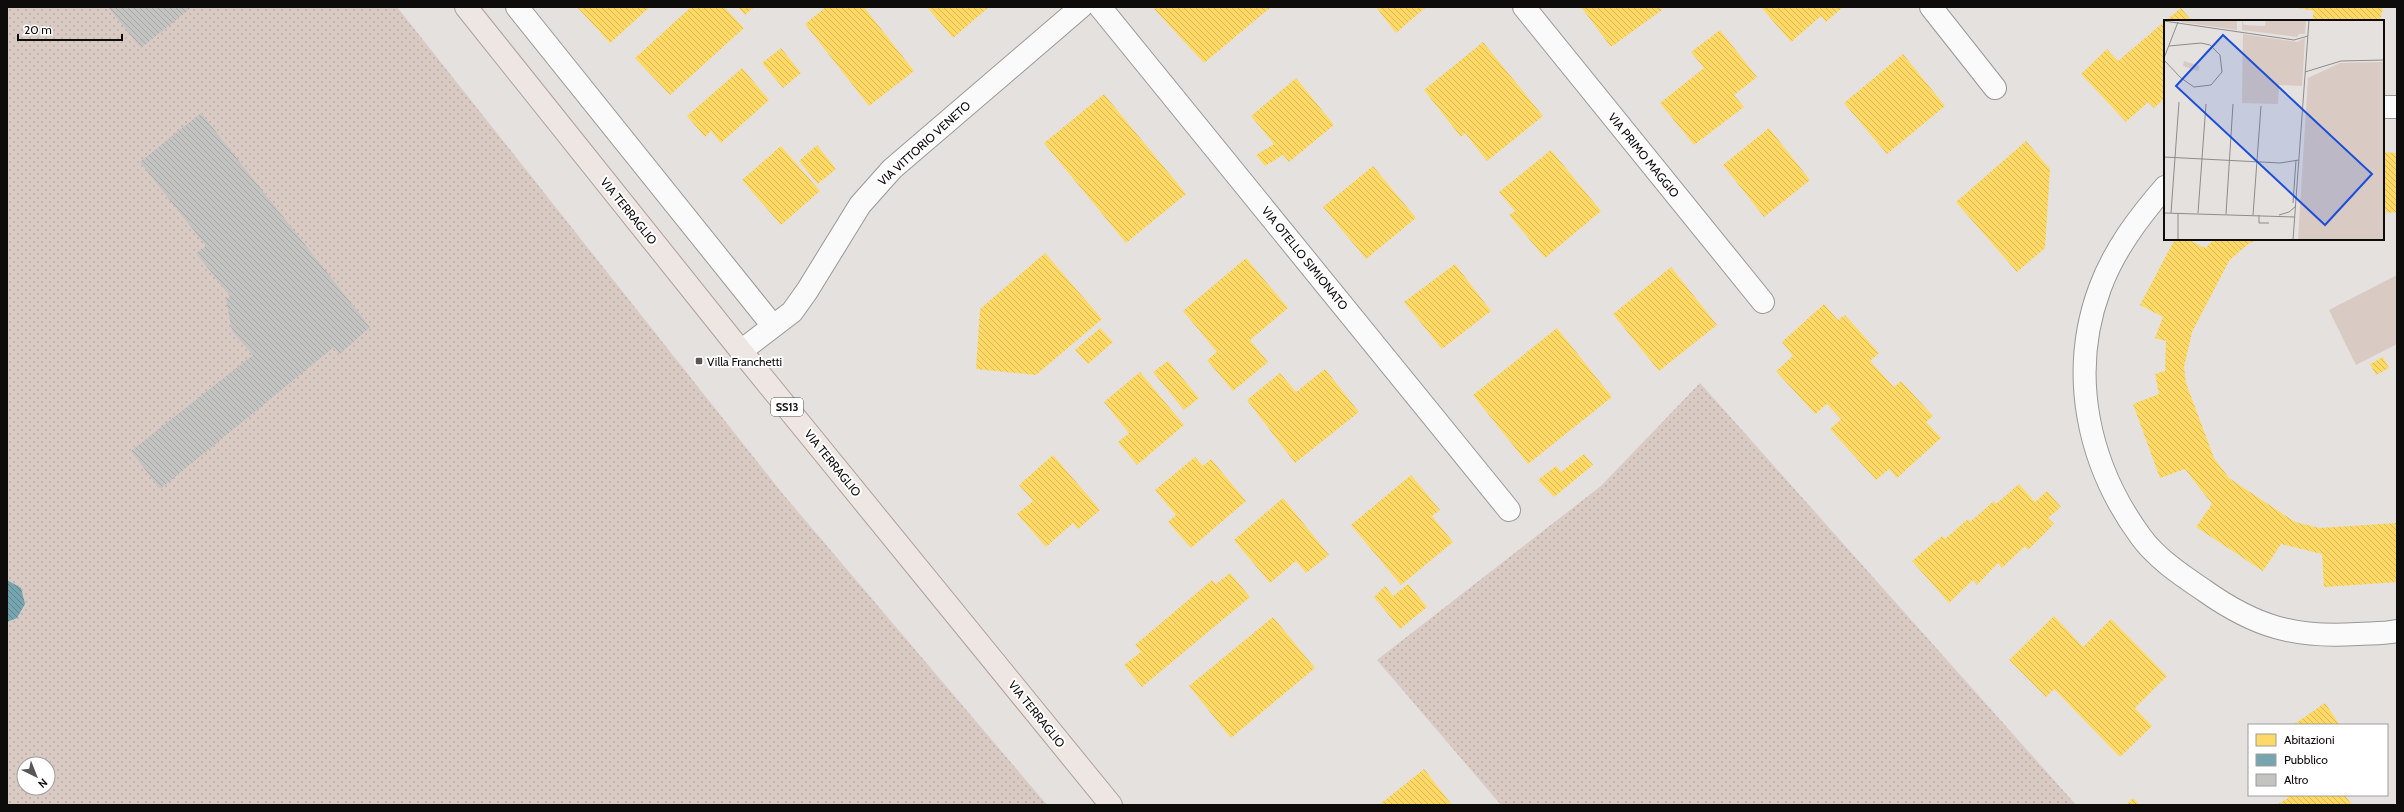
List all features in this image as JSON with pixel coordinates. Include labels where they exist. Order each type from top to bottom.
[{"type":"main road","name":"VIA TERRAGLIO","points":[[466,7],[741,351],[1111,805]]},
{"type":"street","points":[[517,7],[773,326]]},
{"type":"street","name":"VIA VITTORIO VENETO","points":[[741,351],[792,312],[807,291],[838,238],[874,187],[892,169],[1081,7]]},
{"type":"street","name":"VIA OTELLO SIMIONATO","points":[[1100,7],[1509,510]]},
{"type":"street","name":"VIA PRIMO MAGGIO","points":[[1524,7],[1763,302]]},
{"type":"street","points":[[1931,7],[1995,88]]},
{"type":"street","points":[[2384,107],[2397,107]]},
{"type":"street","points":[[2164,188],[2139,217],[2118,250],[2100,289],[2086,345],[2084,392],[2093,443],[2110,490],[2142,538],[2179,574],[2227,606],[2267,625],[2295,633],[2332,636],[2397,631]]},
{"type":"shaded area","points":[[7,7],[397,7],[782,493],[1047,805],[7,805]]},
{"type":"shaded area","points":[[2397,275],[2397,344],[2356,365],[2329,310]]},
{"type":"shaded area","points":[[1700,383],[2076,805],[1501,805],[1377,660],[1601,486]]},
{"type":"building: Abitazioni","points":[[577,7],[650,7],[610,43]]},
{"type":"building: Abitazioni","points":[[691,7],[724,7],[744,28],[670,95],[635,58]]},
{"type":"building: Abitazioni","points":[[738,7],[754,7],[745,15]]},
{"type":"building: Abitazioni","points":[[826,7],[864,7],[914,71],[869,106],[805,24]]},
{"type":"building: Abitazioni","points":[[927,7],[989,7],[953,38]]},
{"type":"building: Abitazioni","points":[[1157,7],[1271,7],[1204,63],[1154,9]]},
{"type":"building: Abitazioni","points":[[1376,7],[1426,7],[1396,33]]},
{"type":"building: Abitazioni","points":[[1581,7],[1659,7],[1662,10],[1611,47]]},
{"type":"building: Abitazioni","points":[[1761,7],[1843,7],[1826,22],[1821,16],[1791,42]]},
{"type":"building: Abitazioni","points":[[2383,7],[2380,20],[2312,20],[2314,11],[2298,8]]},
{"type":"building: Abitazioni","points":[[2181,8],[2191,20],[2166,20]]},
{"type":"building: Abitazioni","points":[[2164,22],[2164,99],[2154,108],[2148,102],[2126,122],[2081,74],[2107,49],[2118,61]]},
{"type":"building: Abitazioni","points":[[1720,30],[1757,77],[1734,95],[1744,107],[1694,145],[1660,103],[1704,68],[1691,52]]},
{"type":"building: Abitazioni","points":[[1483,42],[1543,116],[1487,161],[1465,133],[1461,137],[1424,90]]},
{"type":"building: Abitazioni","points":[[781,48],[801,73],[783,88],[762,63]]},
{"type":"building: Abitazioni","points":[[1903,54],[1945,106],[1887,154],[1844,103]]},
{"type":"building: Abitazioni","points":[[742,68],[769,100],[721,143],[711,131],[705,137],[687,116]]},
{"type":"building: Abitazioni","points":[[1296,78],[1334,125],[1289,162],[1283,155],[1265,166],[1256,155],[1274,144],[1251,116]]},
{"type":"building: Abitazioni","points":[[1104,94],[1186,194],[1126,243],[1044,143]]},
{"type":"building: Abitazioni","points":[[1769,128],[1810,180],[1764,217],[1723,165]]},
{"type":"building: Abitazioni","points":[[2026,141],[2050,169],[2045,248],[2017,272],[1956,202]]},
{"type":"building: Abitazioni","points":[[817,145],[836,169],[818,184],[799,161]]},
{"type":"building: Abitazioni","points":[[781,146],[820,191],[781,225],[742,180]]},
{"type":"building: Abitazioni","points":[[1551,150],[1601,211],[1545,258],[1509,215],[1515,211],[1499,192]]},
{"type":"building: Abitazioni","points":[[2384,152],[2397,153],[2397,213],[2384,212]]},
{"type":"building: Abitazioni","points":[[1373,166],[1416,218],[1366,259],[1323,207]]},
{"type":"building: Abitazioni","points":[[2174,240],[2189,240],[2205,248],[2214,240],[2258,240],[2248,244],[2229,261],[2192,332],[2184,367],[2186,383],[2214,458],[2229,478],[2295,522],[2320,528],[2397,523],[2397,582],[2324,587],[2322,554],[2281,544],[2263,571],[2196,527],[2212,504],[2185,469],[2160,478],[2133,404],[2159,394],[2155,374],[2165,371],[2166,341],[2155,338],[2163,317],[2140,305]]},
{"type":"building: Abitazioni","points":[[1045,253],[1102,319],[1036,375],[976,369],[980,309]]},
{"type":"building: Abitazioni","points":[[1246,258],[1288,308],[1250,340],[1268,362],[1233,391],[1207,360],[1217,352],[1183,311]]},
{"type":"building: Abitazioni","points":[[1455,264],[1491,311],[1442,349],[1404,302]]},
{"type":"building: Abitazioni","points":[[1671,267],[1717,325],[1659,371],[1613,314]]},
{"type":"building: Abitazioni","points":[[1824,304],[1838,320],[1845,315],[1879,353],[1870,361],[1894,387],[1901,381],[1933,416],[1926,422],[1941,438],[1897,478],[1889,469],[1876,480],[1830,429],[1841,419],[1827,404],[1815,414],[1776,371],[1793,356],[1782,342]]},
{"type":"building: Abitazioni","points":[[1100,328],[1113,342],[1088,364],[1075,350]]},
{"type":"building: Abitazioni","points":[[1557,328],[1612,397],[1528,464],[1473,395]]},
{"type":"building: Abitazioni","points":[[2383,357],[2389,368],[2376,375],[2370,364]]},
{"type":"building: Abitazioni","points":[[1168,361],[1199,398],[1184,410],[1153,372]]},
{"type":"building: Abitazioni","points":[[1325,369],[1359,412],[1295,463],[1247,400],[1280,373],[1296,392]]},
{"type":"building: Abitazioni","points":[[1140,372],[1184,425],[1137,465],[1118,442],[1129,433],[1104,402]]},
{"type":"building: Abitazioni","points":[[1584,454],[1593,465],[1554,497],[1538,480],[1556,466],[1561,472]]},
{"type":"building: Abitazioni","points":[[1053,455],[1100,510],[1078,529],[1073,523],[1046,547],[1017,514],[1033,501],[1019,485]]},
{"type":"building: Abitazioni","points":[[1195,457],[1203,466],[1211,459],[1246,501],[1191,548],[1168,522],[1176,515],[1155,490]]},
{"type":"building: Abitazioni","points":[[1411,475],[1440,510],[1432,516],[1453,542],[1401,585],[1351,525]]},
{"type":"building: Abitazioni","points":[[2019,484],[2035,502],[2047,491],[2061,507],[2048,518],[2054,524],[2028,550],[2025,546],[2002,568],[1998,563],[1977,585],[1973,580],[1949,603],[1912,561],[1942,536],[1945,539],[1968,519],[1970,522],[1994,501],[1996,504]]},
{"type":"building: Abitazioni","points":[[1283,498],[1329,555],[1306,573],[1296,561],[1270,583],[1234,540]]},
{"type":"building: Abitazioni","points":[[1230,573],[1250,597],[1142,687],[1124,665],[1141,652],[1135,645],[1212,580],[1216,584]]},
{"type":"building: Abitazioni","points":[[1408,584],[1427,607],[1400,629],[1374,597],[1385,586],[1393,596]]},
{"type":"building: Abitazioni","points":[[2054,616],[2083,647],[2111,619],[2167,676],[2135,708],[2152,726],[2120,757],[2054,689],[2046,697],[2009,660]]},
{"type":"building: Abitazioni","points":[[1273,617],[1315,668],[1231,738],[1189,686]]},
{"type":"building: Abitazioni","points":[[2325,703],[2339,724],[2294,724]]},
{"type":"building: Abitazioni","points":[[1424,769],[1452,805],[1379,805]]},
{"type":"building: Abitazioni","points":[[2287,796],[2346,796],[2352,805],[2277,805],[2288,798]]},
{"type":"building: Abitazioni","points":[[2133,798],[2140,805],[2126,805]]},
{"type":"building: Pubblico","points":[[7,580],[21,588],[25,604],[17,618],[7,622]]},
{"type":"building: Altro","points":[[108,7],[192,7],[141,48]]},
{"type":"building: Altro","points":[[201,113],[370,327],[340,354],[334,347],[160,489],[131,451],[253,355],[232,331],[226,299],[230,296],[196,253],[206,246],[140,162]]},
{"type":"place","name":"Villa Franchetti","points":[[699,361]]}]
